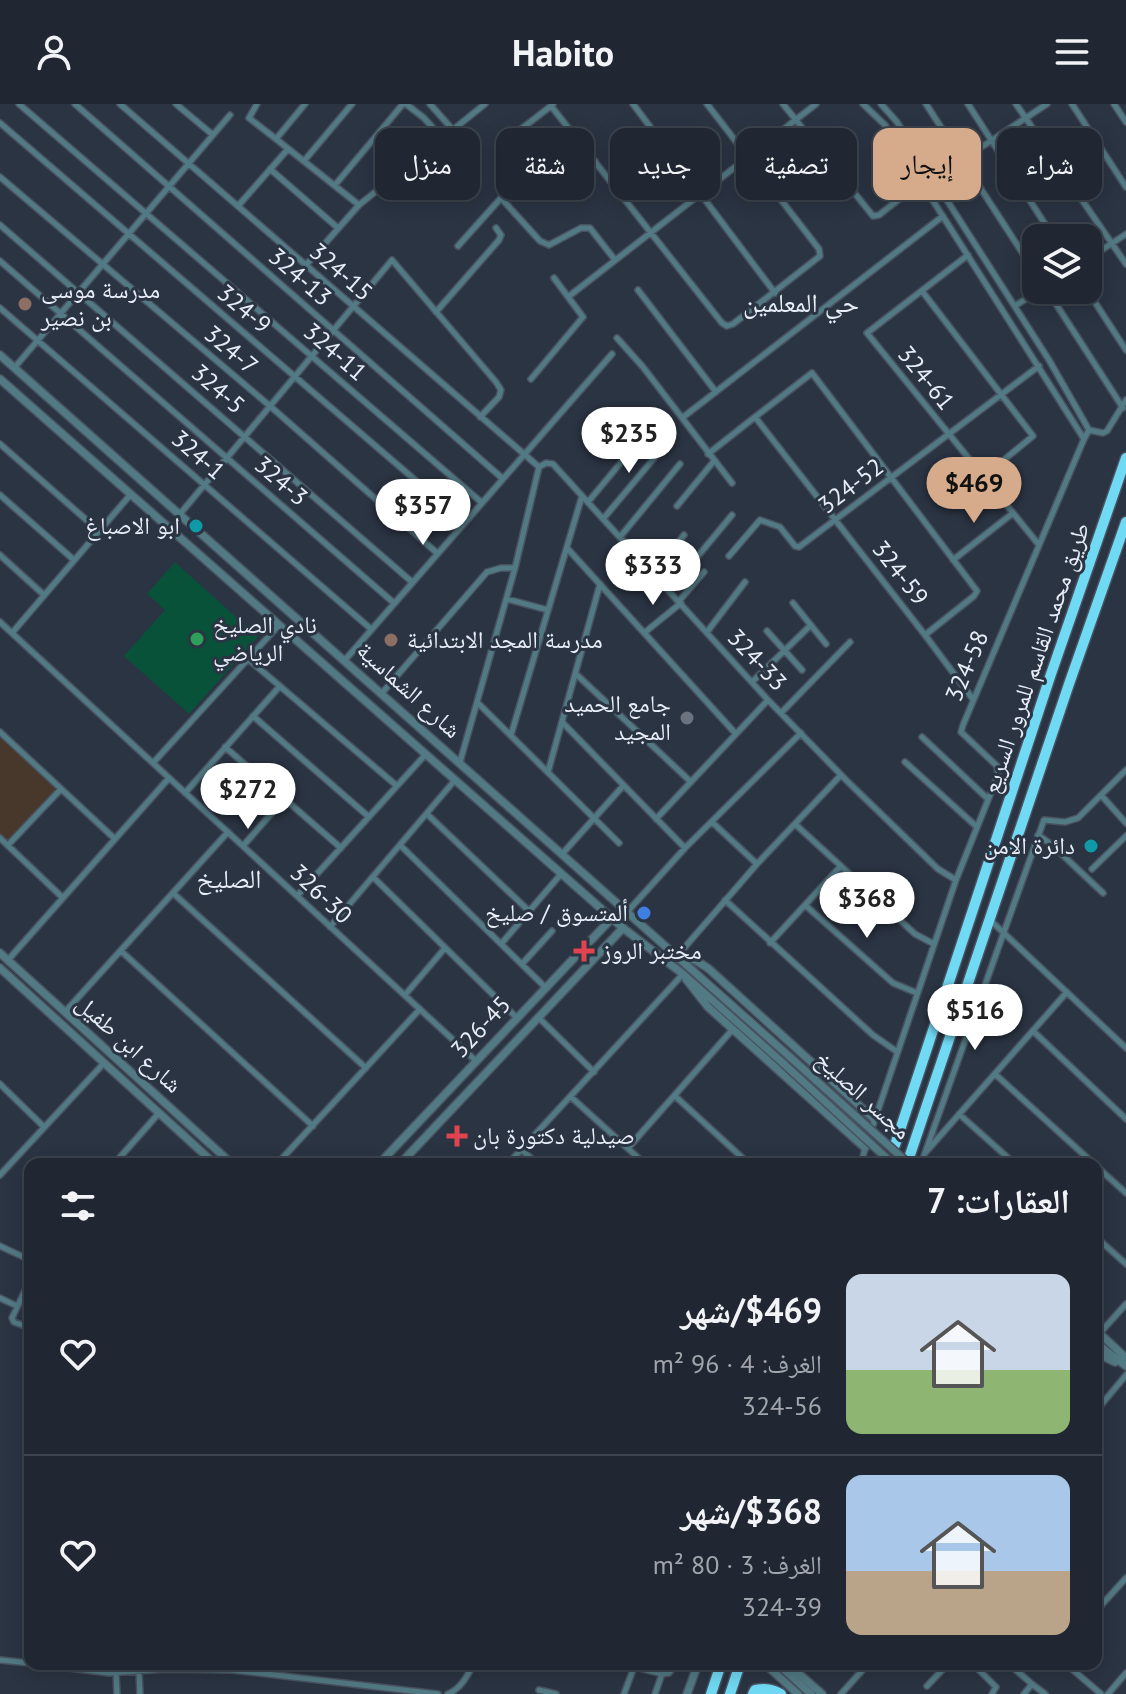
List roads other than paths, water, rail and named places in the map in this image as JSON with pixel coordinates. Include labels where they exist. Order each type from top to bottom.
[{"type":"highway","name":"طريق محمد القاسم للمرور السريع","points":[[895,1145],[1126,458]]},
{"type":"highway","name":"طريق محمد القاسم للمرور السريع","points":[[910,1158],[1126,522]]},
{"type":"highway","points":[[711,1694],[719,1670]]},
{"type":"highway","points":[[730,1694],[738,1670]]},
{"type":"highway","points":[[753,1694],[755,1690],[763,1688],[781,1694]]},
{"type":"street","name":"324-11","points":[[19,104],[481,502]]},
{"type":"street","name":"324-13","points":[[75,104],[502,478]]},
{"type":"street","name":"324-15","points":[[120,104],[539,467]]},
{"type":"street","points":[[176,104],[213,135]]},
{"type":"street","points":[[257,104],[249,118],[359,205]]},
{"type":"street","points":[[276,139],[305,104]]},
{"type":"street","points":[[304,161],[352,104]]},
{"type":"street","points":[[335,185],[405,104],[433,128]]},
{"type":"street","points":[[430,104],[451,128]]},
{"type":"street","points":[[455,128],[485,104]]},
{"type":"street","points":[[633,104],[651,128]]},
{"type":"street","points":[[707,104],[736,141]]},
{"type":"street","points":[[783,104],[873,216],[898,200]]},
{"type":"street","points":[[785,128],[816,104]]},
{"type":"street","points":[[863,104],[887,128]]},
{"type":"street","points":[[881,104],[900,128]]},
{"type":"street","points":[[926,104],[942,128]]},
{"type":"street","points":[[968,104],[1045,224]]},
{"type":"street","points":[[1016,104],[1126,264]]},
{"type":"street","points":[[981,147],[1047,104]]},
{"type":"street","points":[[1072,104],[1126,187]]},
{"type":"street","points":[[1114,104],[1126,122]]},
{"type":"street","points":[[595,161],[556,192],[546,190],[510,141],[512,136],[552,105],[595,161],[650,233],[727,326],[775,293],[820,256],[819,249],[781,200]]},
{"type":"street","points":[[15,367],[230,115]]},
{"type":"street","name":"324-9","points":[[0,123],[464,522]]},
{"type":"street","points":[[238,206],[288,149]]},
{"type":"street","points":[[720,179],[736,166]]},
{"type":"street","points":[[270,169],[338,228]]},
{"type":"street","name":"324-7","points":[[0,177],[270,406],[437,553]]},
{"type":"street","points":[[981,189],[1022,252]]},
{"type":"street","points":[[306,265],[359,205],[375,192]]},
{"type":"street","points":[[458,246],[501,198],[540,241],[549,245],[581,228],[590,228],[615,260]]},
{"type":"street","points":[[568,297],[692,200]]},
{"type":"street","points":[[705,200],[775,293]]},
{"type":"street","points":[[933,200],[1084,439]]},
{"type":"street","points":[[946,200],[1015,306],[1089,430],[1107,431],[1126,400]]},
{"type":"street","points":[[682,418],[943,216]]},
{"type":"street","name":"324-5","points":[[0,225],[412,582]]},
{"type":"street","points":[[436,312],[499,240],[501,235],[496,228]]},
{"type":"street","points":[[1102,250],[1126,234]]},
{"type":"street","name":"324-61","points":[[968,255],[867,333],[1039,545]]},
{"type":"street","points":[[180,514],[392,260],[501,390],[499,397],[480,417]]},
{"type":"street","name":"324-3","points":[[0,261],[394,603]]},
{"type":"street","points":[[531,379],[583,317],[554,278]]},
{"type":"street","points":[[992,292],[1000,284]]},
{"type":"street","points":[[638,290],[716,392]]},
{"type":"street","points":[[922,291],[1033,436],[983,477]]},
{"type":"street","points":[[1015,306],[1022,302]]},
{"type":"street","points":[[1056,304],[1123,408]]},
{"type":"street","points":[[1096,304],[1126,350]]},
{"type":"street","name":"324-1","points":[[0,308],[371,629]]},
{"type":"street","points":[[617,338],[732,483]]},
{"type":"street","points":[[345,660],[612,354]]},
{"type":"street","name":"شارع الشماسية","points":[[0,355],[790,1057]]},
{"type":"street","name":"324-52","points":[[729,556],[760,520],[780,527],[799,547],[1039,366]]},
{"type":"street","name":"324-59","points":[[812,373],[977,591],[925,635],[755,417],[812,373]]},
{"type":"street","name":"شارع الشماسية","points":[[0,379],[561,874],[623,928],[683,974],[784,1064]]},
{"type":"street","points":[[708,454],[755,417]]},
{"type":"street","points":[[588,502],[648,430]]},
{"type":"street","name":"324-58","points":[[874,1122],[956,880],[998,775],[997,766],[961,732],[972,699],[1089,430]]},
{"type":"street","points":[[87,455],[98,441]]},
{"type":"street","points":[[0,444],[99,531]]},
{"type":"street","points":[[603,519],[666,444]]},
{"type":"street","points":[[677,506],[714,461]]},
{"type":"street","name":"324-33","points":[[539,467],[546,463],[553,464],[768,700],[938,869],[956,880]]},
{"type":"street","points":[[620,537],[680,464]]},
{"type":"street","points":[[460,762],[479,704],[539,467]]},
{"type":"street","points":[[12,633],[131,494]]},
{"type":"street","points":[[0,495],[74,560]]},
{"type":"street","points":[[511,735],[582,496]]},
{"type":"street","points":[[953,560],[1013,513]]},
{"type":"street","points":[[669,591],[732,515]]},
{"type":"street","points":[[653,573],[684,535]]},
{"type":"street","points":[[567,548],[736,734]]},
{"type":"street","points":[[0,555],[44,595]]},
{"type":"street","points":[[382,693],[487,572],[515,568]]},
{"type":"street","points":[[644,633],[680,602],[704,572]]},
{"type":"street","points":[[707,632],[745,582]]},
{"type":"street","points":[[548,773],[600,584]]},
{"type":"street","points":[[507,599],[548,610]]},
{"type":"street","points":[[793,603],[826,644]]},
{"type":"street","name":"326-30","points":[[0,622],[476,1061]]},
{"type":"street","points":[[153,763],[279,625]]},
{"type":"street","points":[[752,682],[811,625]]},
{"type":"street","points":[[767,631],[802,670]]},
{"type":"street","points":[[925,635],[972,699]]},
{"type":"street","points":[[781,713],[850,642]]},
{"type":"street","points":[[248,659],[397,786]]},
{"type":"street","points":[[576,674],[691,782]]},
{"type":"street","points":[[185,793],[280,686]]},
{"type":"street","points":[[656,819],[768,700]]},
{"type":"street","points":[[479,704],[619,843]]},
{"type":"street","points":[[253,716],[369,817]]},
{"type":"street","points":[[402,733],[413,720]]},
{"type":"street","points":[[562,722],[685,848]]},
{"type":"street","points":[[0,732],[115,839]]},
{"type":"street","points":[[628,911],[685,848],[801,733]]},
{"type":"street","points":[[922,737],[988,799]]},
{"type":"street","points":[[225,747],[341,848]]},
{"type":"street","points":[[297,896],[426,754]]},
{"type":"street","points":[[905,762],[977,827]]},
{"type":"street","points":[[922,1158],[1044,820],[1072,821],[1126,770]]},
{"type":"street","points":[[841,775],[757,864],[678,955],[709,969],[874,1122]]},
{"type":"street","points":[[8,960],[169,778]]},
{"type":"street","points":[[330,927],[455,780]]},
{"type":"street","points":[[563,853],[623,786]]},
{"type":"street","points":[[8,845],[61,789]]},
{"type":"street","points":[[1101,795],[1126,823]]},
{"type":"street","points":[[243,846],[284,799]]},
{"type":"street","points":[[427,814],[529,911]]},
{"type":"street","points":[[712,822],[757,864]]},
{"type":"street","points":[[795,824],[915,934],[934,944]]},
{"type":"street","points":[[65,1012],[228,832]]},
{"type":"street","points":[[1038,835],[1103,893]]},
{"type":"street","points":[[1092,869],[1126,836]]},
{"type":"street","points":[[0,838],[63,898]]},
{"type":"street","points":[[400,845],[546,988]]},
{"type":"street","points":[[770,943],[840,867]]},
{"type":"street","points":[[501,944],[561,874]]},
{"type":"street","points":[[373,877],[517,1018]]},
{"type":"street","points":[[173,893],[366,1068]]},
{"type":"street","points":[[725,900],[873,1035],[896,1051]]},
{"type":"street","points":[[805,905],[893,983],[917,993]]},
{"type":"street","name":"326-45","points":[[385,1158],[612,918]]},
{"type":"street","points":[[989,920],[1126,1048]]},
{"type":"street","name":"326-45","points":[[408,1158],[623,928]]},
{"type":"street","points":[[522,964],[552,931]]},
{"type":"street","points":[[405,995],[445,948]]},
{"type":"street","points":[[121,951],[313,1126]]},
{"type":"street","name":"شارع ابن طفيل","points":[[0,953],[225,1158]]},
{"type":"street","name":"شارع ابن طفيل","points":[[0,968],[208,1158]]},
{"type":"street","points":[[514,1158],[683,974],[701,1000],[866,1146],[863,1158]]},
{"type":"street","points":[[923,1155],[1067,992]]},
{"type":"street","points":[[283,1158],[420,1009]]},
{"type":"street","points":[[538,1017],[594,1072]]},
{"type":"street","points":[[628,1148],[733,1029]]},
{"type":"street","points":[[79,1039],[86,1031]]},
{"type":"street","points":[[1033,1031],[1126,1119]]},
{"type":"street","name":"مجسر الصليخ","points":[[790,1057],[906,1158]]},
{"type":"street","points":[[0,1175],[104,1063]]},
{"type":"street","name":"مجسر الصليخ","points":[[784,1064],[886,1158]]},
{"type":"street","points":[[995,1074],[1087,1158]]},
{"type":"street","points":[[0,1084],[44,1127]]},
{"type":"street","points":[[675,1096],[742,1158]]},
{"type":"street","points":[[571,1097],[639,1158]]},
{"type":"street","points":[[119,1158],[159,1113]]},
{"type":"street","points":[[959,1114],[1008,1158]]},
{"type":"street","points":[[522,1150],[531,1158]]},
{"type":"street","points":[[1102,1171],[1126,1193]]},
{"type":"street","points":[[1102,1242],[1126,1264]]},
{"type":"street","points":[[0,1246],[24,1256]]},
{"type":"street","points":[[24,1292],[12,1321],[24,1326]]},
{"type":"street","points":[[0,1298],[17,1306]]},
{"type":"street","points":[[1102,1326],[1126,1304]]},
{"type":"street","points":[[1102,1337],[1125,1363]]},
{"type":"street","points":[[1102,1347],[1125,1363]]},
{"type":"street","points":[[1102,1355],[1125,1363]]},
{"type":"street","points":[[1102,1404],[1126,1375]]},
{"type":"street","points":[[1102,1604],[1126,1578]]},
{"type":"street","points":[[0,1660],[24,1662]]},
{"type":"street","points":[[90,1670],[116,1673],[157,1670]]},
{"type":"street","points":[[232,1670],[438,1694]]},
{"type":"street","points":[[448,1694],[454,1692],[470,1670]]},
{"type":"street","points":[[624,1694],[633,1670]]},
{"type":"street","points":[[650,1670],[666,1673]]},
{"type":"street","points":[[655,1694],[669,1670]]},
{"type":"street","points":[[687,1694],[696,1670]]},
{"type":"street","points":[[772,1670],[798,1694]]},
{"type":"street","points":[[785,1670],[811,1694]]},
{"type":"street","points":[[795,1670],[822,1694]]},
{"type":"street","points":[[841,1694],[863,1670]]},
{"type":"street","points":[[927,1686],[942,1670]]},
{"type":"street","points":[[980,1670],[994,1682],[996,1687],[992,1694]]},
{"type":"street","points":[[1016,1670],[1045,1694]]},
{"type":"street","points":[[1073,1670],[1101,1694]]},
{"type":"street","points":[[139,1672],[140,1694]]},
{"type":"street","points":[[116,1673],[117,1694]]},
{"type":"street","points":[[1108,1694],[1126,1673]]},
{"type":"street","points":[[1024,1694],[1032,1684]]},
{"type":"street","points":[[539,1690],[556,1694]]},
{"type":"place","name":"مدرسة موسى بن نصير","points":[[25,304]]},
{"type":"place","name":"ابو الاصباغ","points":[[196,526]]},
{"type":"place","name":"نادي الصليخ الرياضي","points":[[197,639]]},
{"type":"place","name":"مدرسة المجد الابتدائية","points":[[391,640]]},
{"type":"place","name":"جامع الحميد المجيد","points":[[687,718]]},
{"type":"place","name":"دائرة الامن","points":[[1091,846]]},
{"type":"place","name":"ألمتسوق / صليخ","points":[[644,913]]},
{"type":"place","name":"مختبر الروز","points":[[584,951]]},
{"type":"place","name":"صيدلية دكتورة بان","points":[[457,1136]]},
{"type":"district","name":"حي المعلمين","points":[[801,303]]},
{"type":"district","name":"الصليخ","points":[[229,879]]}]
